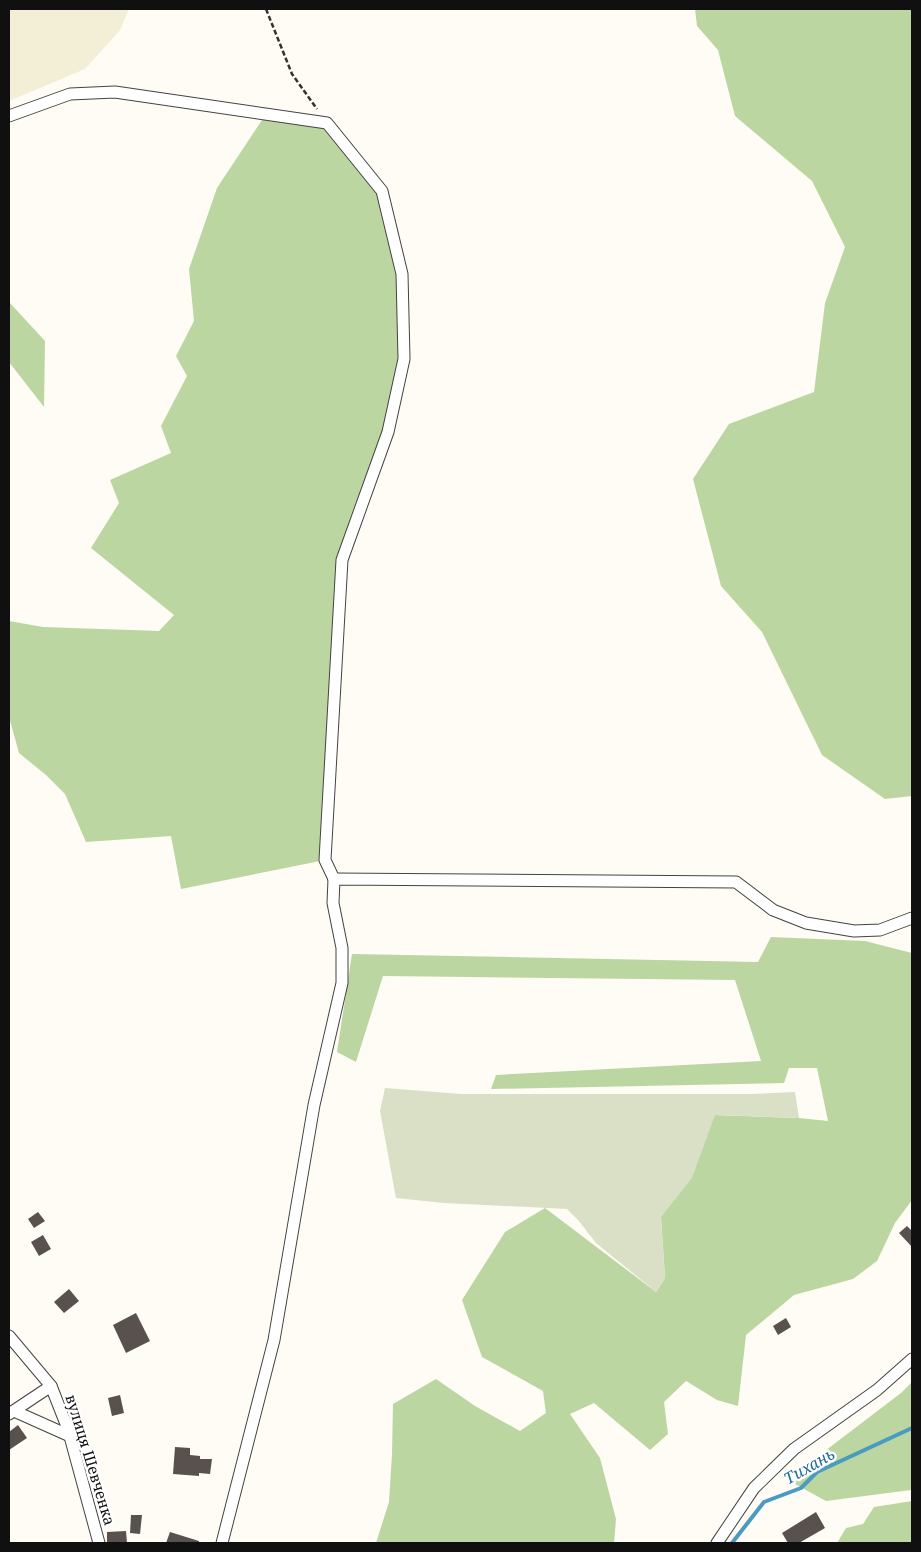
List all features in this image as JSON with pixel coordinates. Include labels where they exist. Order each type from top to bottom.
[{"type":"street","points":[[9,116],[70,94],[115,92],[327,123],[382,191],[402,274],[404,359],[388,432],[342,560],[325,860],[334,879],[334,903],[342,948],[342,983],[314,1105],[274,1340],[222,1543]]},
{"type":"street","points":[[334,879],[736,882],[773,910],[806,923],[854,931],[880,930],[912,918]]},
{"type":"street","name":"вулиця Шевченка","points":[[9,1336],[51,1386],[70,1436],[99,1543]]},
{"type":"street","points":[[717,1543],[754,1488],[794,1449],[877,1390],[912,1359]]},
{"type":"street","name":"вулиця Шевченка","points":[[11,1412],[51,1386]]},
{"type":"street","points":[[11,1412],[70,1436]]},
{"type":"path","points":[[266,9],[292,74],[327,123]]},
{"type":"shaded area","points":[[9,9],[129,9],[120,30],[85,69],[9,101]]},
{"type":"green space","points":[[695,9],[912,9],[912,796],[885,799],[822,755],[762,632],[721,586],[693,479],[729,424],[814,392],[825,303],[845,247],[812,181],[735,116],[718,50],[697,26]]},
{"type":"green space","points":[[266,114],[327,123],[382,191],[402,274],[404,359],[388,432],[342,560],[325,860],[181,889],[171,836],[86,842],[65,794],[46,775],[19,753],[9,717],[9,621],[43,627],[159,631],[174,615],[91,548],[119,503],[110,480],[171,453],[161,426],[187,376],[176,356],[194,321],[189,269],[217,188]]},
{"type":"green space","points":[[9,302],[45,341],[44,407],[9,362]]},
{"type":"green space","points":[[771,937],[865,941],[912,953],[912,1200],[895,1223],[877,1261],[853,1279],[794,1295],[746,1335],[738,1406],[717,1400],[686,1381],[664,1402],[668,1434],[650,1450],[594,1403],[570,1414],[600,1458],[616,1519],[614,1543],[376,1543],[389,1502],[393,1404],[436,1379],[475,1406],[520,1431],[546,1413],[543,1391],[482,1357],[462,1300],[505,1232],[545,1208],[656,1292],[665,1278],[661,1217],[715,1115],[828,1121],[817,1068],[789,1068],[784,1083],[491,1089],[496,1075],[761,1061],[735,980],[383,976],[356,1062],[337,1052],[352,954],[758,962]]},
{"type":"green space","points":[[385,1088],[461,1094],[751,1094],[795,1092],[799,1118],[715,1115],[692,1178],[661,1217],[665,1278],[656,1292],[596,1243],[567,1209],[444,1203],[396,1198],[380,1111]]},
{"type":"green space","points":[[912,1382],[911,1490],[826,1501],[793,1483],[821,1454],[901,1393]]},
{"type":"green space","points":[[912,1501],[912,1543],[837,1543],[846,1528],[863,1524],[874,1507]]},
{"type":"building","points":[[38,1212],[45,1221],[34,1228],[28,1219]]},
{"type":"building","points":[[907,1226],[912,1231],[912,1247],[899,1233]]},
{"type":"building","points":[[43,1235],[51,1249],[39,1256],[31,1242]]},
{"type":"building","points":[[69,1289],[79,1301],[64,1313],[54,1302]]},
{"type":"building","points":[[136,1313],[150,1341],[126,1353],[113,1325]]},
{"type":"building","points":[[786,1318],[791,1327],[778,1335],[773,1326]]},
{"type":"building","points":[[120,1395],[124,1413],[112,1416],[108,1398]]},
{"type":"building","points":[[18,1425],[27,1438],[9,1450],[9,1432]]},
{"type":"building","points":[[175,1447],[190,1448],[190,1455],[200,1456],[200,1459],[212,1459],[210,1474],[199,1473],[199,1476],[173,1474]]},
{"type":"building","points":[[816,1512],[825,1528],[799,1543],[788,1543],[782,1533]]},
{"type":"building","points":[[131,1515],[142,1515],[140,1534],[130,1533]]},
{"type":"building","points":[[126,1531],[127,1543],[107,1543],[107,1532]]},
{"type":"building","points":[[170,1532],[199,1541],[199,1543],[166,1543]]},
{"type":"waterway","name":"Тихань","points":[[732,1543],[764,1502],[801,1488],[817,1472],[912,1428]]}]
